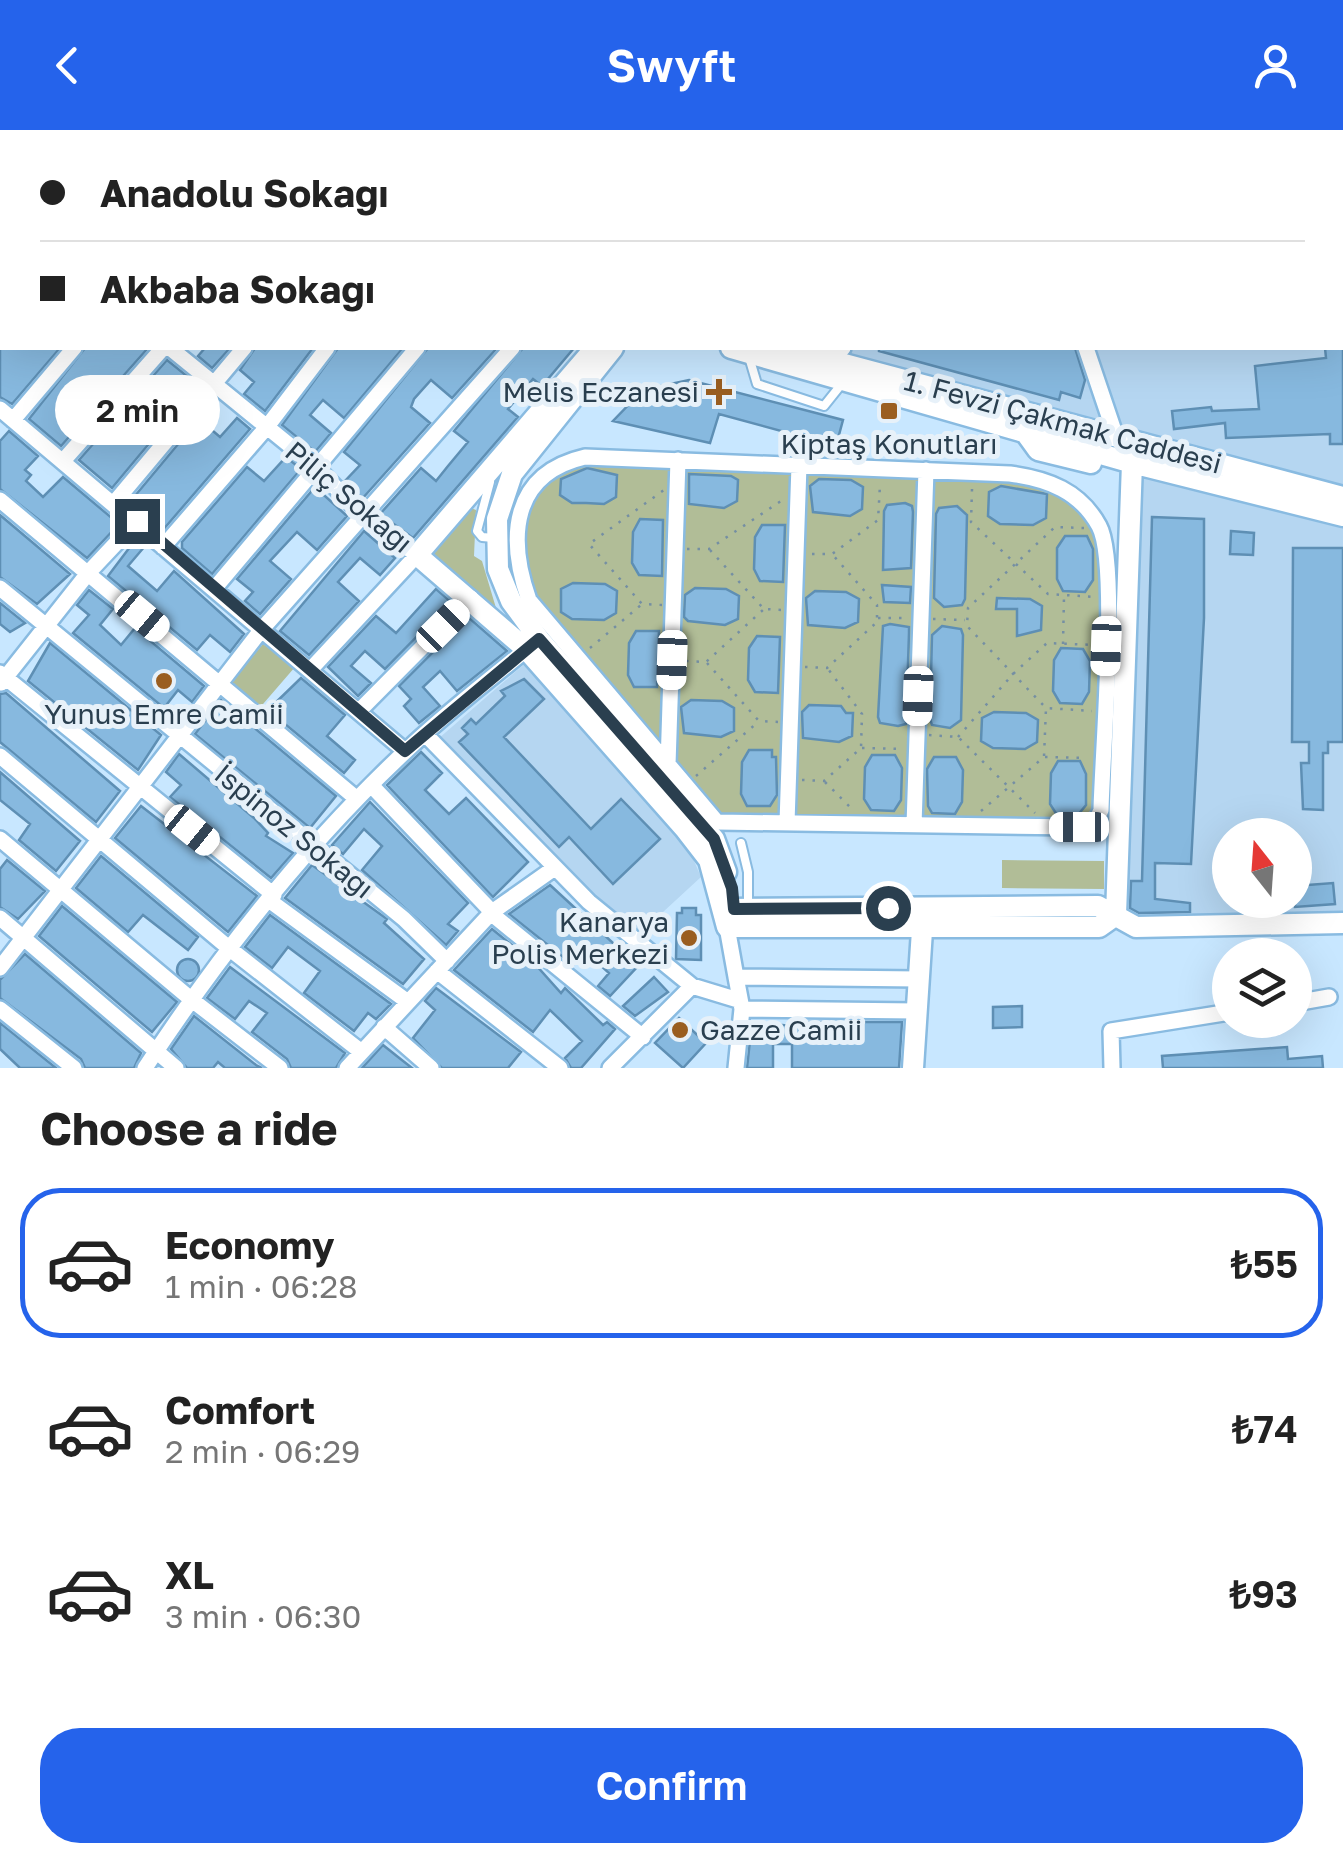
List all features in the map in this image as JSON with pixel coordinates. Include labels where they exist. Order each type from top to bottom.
[{"type":"street","points":[[72,350],[4,413],[137,521],[405,751]]},
{"type":"street","points":[[63,462],[164,350]]},
{"type":"street","name":"Piliç Sokağı","points":[[169,350],[216,382],[315,466],[362,515],[533,644]]},
{"type":"street","points":[[114,503],[242,350]]},
{"type":"street","points":[[163,546],[266,428],[325,350]]},
{"type":"street","points":[[214,589],[416,350]]},
{"type":"street","points":[[0,968],[262,629],[510,350]]},
{"type":"street","points":[[311,669],[608,350]]},
{"type":"street","points":[[740,350],[1102,454],[1135,453],[1343,516]]},
{"type":"street","name":"1. Fevzi Çakmak Caddesi","points":[[810,350],[835,352],[1107,435],[1135,453],[1343,496]]},
{"type":"street","points":[[1086,350],[1107,435],[1102,454]]},
{"type":"street","points":[[559,401],[512,474],[496,519],[498,569],[533,644],[714,839],[732,888],[740,1005],[736,1068]]},
{"type":"street","points":[[1116,915],[1135,453]]},
{"type":"street","points":[[584,456],[799,465],[1010,474],[1052,483],[1086,506],[1101,528],[1109,551],[1102,758],[1096,818],[1079,827],[716,822],[528,600],[520,576],[518,538],[529,487],[546,470],[584,456]]},
{"type":"street","points":[[668,765],[678,460]]},
{"type":"street","points":[[787,823],[799,465]]},
{"type":"street","points":[[914,825],[926,470]]},
{"type":"street","points":[[0,500],[357,800]]},
{"type":"street","points":[[137,521],[2,678],[272,898],[408,1002]]},
{"type":"street","points":[[496,538],[518,538]]},
{"type":"street","name":"İspinoz Sokağı","points":[[0,588],[177,737],[404,919],[442,966],[560,1068]]},
{"type":"street","points":[[359,711],[471,598]]},
{"type":"street","points":[[145,1068],[230,949],[313,846],[405,751],[533,644]]},
{"type":"street","points":[[425,734],[553,869],[692,986],[740,1005],[917,1012]]},
{"type":"street","points":[[0,756],[230,949],[360,1050]]},
{"type":"street","points":[[372,786],[492,913],[643,1037]]},
{"type":"street","points":[[0,839],[192,1000],[280,1068]]},
{"type":"street","points":[[347,1068],[492,913],[553,869]]},
{"type":"street","points":[[733,921],[923,917],[1099,927],[1116,915]]},
{"type":"street","points":[[1116,915],[1136,927],[1343,923]]},
{"type":"street","points":[[913,1068],[923,917]]},
{"type":"street","points":[[0,918],[176,1068]]},
{"type":"street","points":[[736,977],[919,980]]},
{"type":"street","points":[[610,1068],[692,986]]},
{"type":"street","points":[[1312,1000],[1329,998]]},
{"type":"street","points":[[0,1009],[74,1068]]},
{"type":"street","points":[[1112,1068],[1111,1031],[1212,1015]]},
{"type":"street","points":[[384,1028],[431,1068]]},
{"type":"lane","points":[[740,350],[757,384],[824,406],[846,379]]},
{"type":"lane","points":[[496,538],[482,537],[477,532],[485,493],[502,460]]},
{"type":"lane","points":[[733,921],[748,872],[741,843]]},
{"type":"path","points":[[796,553],[832,554],[878,520],[880,468]]},
{"type":"path","points":[[972,472],[971,522],[1048,594],[1108,598]]},
{"type":"path","points":[[642,604],[589,544],[678,480]]},
{"type":"path","points":[[675,548],[710,549],[798,490]]},
{"type":"path","points":[[1101,528],[1055,527],[968,608],[966,620],[1046,708],[1104,712]]},
{"type":"path","points":[[710,549],[764,609]]},
{"type":"path","points":[[792,666],[827,668],[876,622],[876,604],[832,554]]},
{"type":"path","points":[[1063,644],[1064,595]]},
{"type":"path","points":[[578,659],[642,604],[674,606]]},
{"type":"path","points":[[706,662],[764,609],[794,610]]},
{"type":"path","points":[[788,780],[824,781],[861,748],[958,738],[1012,674],[1047,643],[1106,646]]},
{"type":"path","points":[[672,660],[706,662],[759,721],[790,723]]},
{"type":"path","points":[[827,668],[862,714],[861,748]]},
{"type":"path","points":[[1044,757],[1046,708]]},
{"type":"path","points":[[686,785],[759,721]]},
{"type":"path","points":[[958,738],[1048,827]]},
{"type":"path","points":[[965,825],[1044,757],[1102,758]]},
{"type":"path","points":[[824,781],[866,824]]},
{"type":"shaded area","points":[[832,350],[1343,350],[1343,499],[1134,447]]},
{"type":"shaded area","points":[[1139,475],[1343,525],[1343,923],[1136,927],[1116,915]]},
{"type":"shaded area","points":[[530,659],[685,840],[701,877],[637,936],[562,872],[438,739]]},
{"type":"green space","points":[[585,463],[673,467],[664,749],[535,597],[531,583],[524,534],[530,502],[548,477]]},
{"type":"green space","points":[[683,467],[795,472],[784,816],[720,815],[673,760]]},
{"type":"green space","points":[[802,472],[921,477],[910,818],[791,816]]},
{"type":"green space","points":[[930,477],[1008,481],[1054,493],[1089,526],[1102,552],[1094,808],[1078,820],[919,818]]},
{"type":"green space","points":[[466,506],[476,510],[474,556],[482,561],[496,608],[426,554]]},
{"type":"green space","points":[[263,644],[295,667],[257,711],[228,686]]},
{"type":"green space","points":[[1002,860],[1104,861],[1104,889],[1002,888]]},
{"type":"building","points":[[0,350],[58,350],[12,404],[0,397]]},
{"type":"building","points":[[83,350],[146,350],[61,446],[29,419]]},
{"type":"building","points":[[203,350],[228,350],[212,368],[198,356]]},
{"type":"building","points":[[254,350],[311,350],[265,411],[244,394],[254,382],[240,370]]},
{"type":"building","points":[[337,350],[401,350],[344,418],[323,400],[310,415],[331,433],[315,452],[282,425]]},
{"type":"building","points":[[426,350],[495,350],[452,398],[431,380],[414,399],[411,407],[430,423],[362,499],[345,481],[360,465],[344,452]]},
{"type":"building","points":[[521,350],[572,350],[542,386],[533,379],[508,409],[518,417],[413,538],[380,514],[421,468],[436,481],[468,442],[454,431]]},
{"type":"building","points":[[1076,350],[1085,380],[1080,398],[1061,392],[1059,400],[879,351]]},
{"type":"building","points":[[1325,350],[1343,350],[1343,444],[1330,444],[1330,434],[1226,438],[1225,423],[1174,429],[1172,411],[1211,407],[1212,411],[1259,409],[1255,366],[1326,358]]},
{"type":"building","points":[[167,360],[198,385],[112,488],[79,460]]},
{"type":"building","points":[[689,380],[843,420],[836,446],[719,414],[710,443],[613,421],[643,390]]},
{"type":"building","points":[[237,418],[250,429],[162,531],[129,503],[199,419],[220,437]]},
{"type":"building","points":[[9,431],[38,456],[25,470],[31,475],[26,481],[43,497],[63,477],[119,524],[87,558],[0,489],[0,441]]},
{"type":"building","points":[[286,457],[301,469],[212,574],[182,548],[182,542],[247,467],[264,481]]},
{"type":"building","points":[[587,468],[617,475],[616,497],[604,504],[572,503],[560,495],[561,479]]},
{"type":"building","points":[[689,474],[731,476],[738,480],[737,501],[724,508],[689,504]]},
{"type":"building","points":[[819,479],[851,480],[863,487],[862,509],[850,516],[813,512],[810,486]]},
{"type":"building","points":[[1001,486],[1047,494],[1046,518],[1033,525],[1000,524],[988,516],[989,492]]},
{"type":"building","points":[[315,487],[347,516],[317,550],[297,532],[270,561],[291,579],[260,614],[245,601],[253,592],[237,579]]},
{"type":"building","points":[[887,505],[912,506],[913,512],[911,568],[883,570],[884,511]]},
{"type":"building","points":[[957,506],[967,515],[965,599],[962,605],[944,607],[934,598],[936,514],[939,508]]},
{"type":"building","points":[[0,515],[70,574],[37,604],[0,577]]},
{"type":"building","points":[[1152,517],[1204,519],[1204,618],[1191,864],[1155,863],[1155,899],[1190,903],[1190,912],[1139,913],[1130,908],[1131,881],[1142,881]]},
{"type":"building","points":[[640,519],[663,520],[662,576],[639,575],[632,563],[633,532]]},
{"type":"building","points":[[762,525],[785,525],[783,582],[760,581],[754,569],[755,537]]},
{"type":"building","points":[[364,531],[395,558],[380,575],[360,558],[338,582],[359,601],[309,655],[280,631]]},
{"type":"building","points":[[1231,531],[1254,533],[1253,555],[1230,554]]},
{"type":"building","points":[[1065,536],[1087,536],[1093,549],[1093,580],[1085,592],[1063,591],[1057,579],[1057,548]]},
{"type":"building","points":[[136,539],[145,546],[128,566],[157,591],[174,571],[244,634],[230,652],[210,635],[197,650],[108,576]]},
{"type":"building","points":[[1293,548],[1343,548],[1343,742],[1328,742],[1328,753],[1323,753],[1323,810],[1303,809],[1301,763],[1309,763],[1309,742],[1292,742]]},
{"type":"building","points":[[573,583],[605,584],[617,591],[616,613],[604,620],[572,619],[561,612],[561,589]]},
{"type":"building","points":[[882,585],[911,587],[910,603],[884,602]]},
{"type":"building","points":[[695,588],[726,589],[739,596],[738,619],[725,625],[688,621],[684,617],[685,595]]},
{"type":"building","points":[[436,589],[451,602],[385,669],[365,651],[351,666],[371,683],[358,696],[328,667],[376,616],[396,633]]},
{"type":"building","points":[[89,590],[113,609],[100,625],[121,645],[135,628],[204,686],[192,702],[178,690],[164,708],[73,633],[89,615],[77,605]]},
{"type":"building","points":[[815,591],[846,592],[859,599],[858,622],[845,628],[808,625],[806,598]]},
{"type":"building","points":[[997,598],[1030,599],[1042,606],[1041,630],[1017,636],[1017,609],[996,609]]},
{"type":"building","points":[[0,603],[25,623],[10,632],[0,624]]},
{"type":"building","points":[[468,617],[507,651],[457,691],[440,671],[423,687],[440,706],[419,723],[404,706],[411,699],[399,686]]},
{"type":"building","points":[[883,626],[909,627],[906,724],[898,726],[880,723],[878,717]]},
{"type":"building","points":[[942,626],[961,629],[963,635],[961,720],[950,728],[932,725],[930,719],[932,635]]},
{"type":"building","points":[[636,631],[659,631],[657,687],[634,687],[628,675],[629,643]]},
{"type":"building","points":[[757,636],[780,637],[778,693],[755,692],[748,680],[749,648]]},
{"type":"building","points":[[50,643],[161,735],[138,770],[28,681]]},
{"type":"building","points":[[1061,648],[1083,649],[1090,661],[1089,692],[1082,704],[1060,703],[1053,691],[1054,660]]},
{"type":"building","points":[[301,678],[345,715],[327,736],[355,760],[344,773],[268,710]]},
{"type":"building","points":[[524,679],[544,699],[504,737],[591,829],[621,799],[660,839],[613,884],[569,837],[559,847],[459,742],[468,734],[462,728],[471,719],[476,724],[505,696],[501,691]]},
{"type":"building","points":[[6,693],[120,791],[96,822],[0,742],[0,694]]},
{"type":"building","points":[[221,700],[336,796],[310,828],[195,734]]},
{"type":"building","points":[[691,700],[722,701],[734,708],[734,731],[721,737],[684,733],[681,707]]},
{"type":"building","points":[[809,705],[841,706],[846,713],[853,713],[852,736],[839,742],[803,738],[802,712]]},
{"type":"building","points":[[994,712],[1026,713],[1038,720],[1037,742],[1025,749],[993,748],[981,741],[982,718]]},
{"type":"building","points":[[749,750],[772,750],[772,757],[776,757],[777,795],[770,806],[747,806],[741,794],[742,762]]},
{"type":"building","points":[[421,752],[442,773],[425,790],[449,814],[466,798],[528,862],[493,897],[387,785]]},
{"type":"building","points":[[179,754],[254,818],[268,833],[266,836],[293,853],[271,878],[170,797],[181,785],[166,772]]},
{"type":"building","points":[[872,755],[895,755],[902,768],[901,800],[894,811],[871,810],[864,799],[865,767]]},
{"type":"building","points":[[934,757],[956,757],[963,770],[962,802],[955,814],[932,813],[928,806],[927,769]]},
{"type":"building","points":[[1058,761],[1080,761],[1086,774],[1086,805],[1077,816],[1057,815],[1050,804],[1051,773]]},
{"type":"building","points":[[0,772],[80,841],[56,871],[19,840],[30,824],[0,800]]},
{"type":"building","points":[[370,802],[468,903],[448,924],[458,931],[446,945],[362,870],[382,846],[364,829],[343,854],[332,845]]},
{"type":"building","points":[[141,806],[257,896],[228,932],[115,838]]},
{"type":"building","points":[[101,856],[198,937],[188,950],[143,915],[128,932],[76,888]]},
{"type":"building","points":[[7,860],[45,891],[18,919],[0,907],[0,869]]},
{"type":"building","points":[[312,865],[387,919],[384,923],[424,959],[403,984],[285,898]]},
{"type":"building","points":[[1333,883],[1335,904],[1312,906],[1312,885]]},
{"type":"building","points":[[550,885],[638,966],[610,996],[598,986],[609,973],[586,952],[573,965],[509,914]]},
{"type":"building","points":[[62,906],[177,1002],[152,1032],[39,936]]},
{"type":"building","name":"Kanarya Polis Merkezi","points":[[682,908],[696,908],[696,915],[701,915],[701,960],[676,959],[677,913],[682,913]]},
{"type":"building","points":[[270,915],[391,1004],[376,1019],[368,1013],[354,1031],[304,993],[320,971],[288,947],[272,968],[245,947]]},
{"type":"building","points":[[492,929],[534,963],[561,993],[565,988],[603,1025],[607,1022],[615,1029],[581,1068],[571,1068],[565,1058],[582,1041],[550,1010],[533,1032],[454,970]]},
{"type":"building","points":[[25,954],[141,1053],[134,1068],[85,1068],[81,1059],[0,998],[0,980]]},
{"type":"building","points":[[188,959],[196,962],[196,978],[188,981],[180,978],[177,970],[180,962]]},
{"type":"building","points":[[230,967],[345,1053],[336,1068],[291,1068],[287,1059],[252,1032],[267,1013],[249,1001],[235,1019],[207,998]]},
{"type":"building","points":[[654,977],[668,992],[635,1016],[623,1006]]},
{"type":"building","points":[[436,988],[521,1052],[508,1068],[442,1068],[413,1038],[435,1010],[425,1001]]},
{"type":"building","points":[[1022,1006],[1022,1027],[993,1028],[993,1007]]},
{"type":"building","points":[[194,1016],[262,1068],[225,1068],[218,1062],[213,1068],[187,1068],[171,1049]]},
{"type":"building","name":"Gazze Camii","points":[[679,1018],[706,1043],[683,1068],[655,1043]]},
{"type":"building","points":[[752,1022],[792,1026],[793,1022],[902,1022],[899,1068],[792,1068],[792,1044],[773,1044],[773,1068],[747,1068]]},
{"type":"building","points":[[0,1023],[56,1068],[20,1068],[0,1049]]},
{"type":"building","points":[[383,1045],[398,1057],[412,1068],[362,1068]]},
{"type":"building","points":[[1287,1047],[1288,1059],[1322,1056],[1323,1068],[1163,1068],[1162,1056]]},
{"type":"place","name":"Melis Eczanesi","points":[[719,392]]},
{"type":"place","name":"Kiptaş Konutları","points":[[889,411]]},
{"type":"place","name":"Yunus Emre Camii","points":[[164,681]]},
{"type":"place","name":"Kanarya Polis Merkezi","points":[[689,938]]},
{"type":"place","name":"Gazze Camii","points":[[680,1030]]},
{"type":"route","points":[[137,521],[405,751],[539,639],[714,839],[732,888],[734,909],[888,908]]}]
